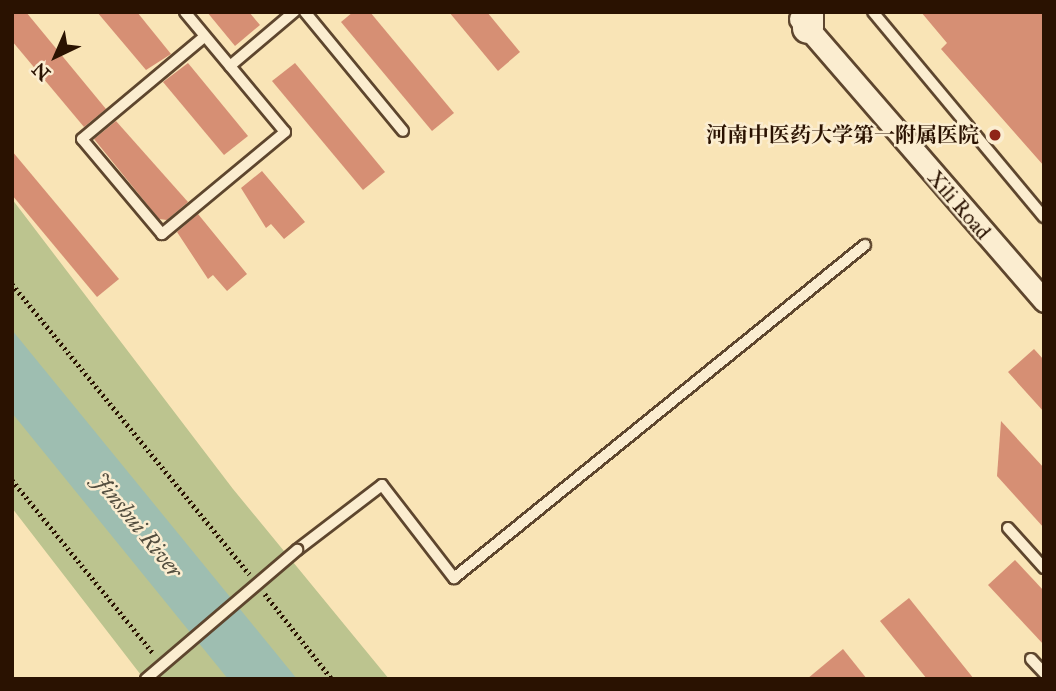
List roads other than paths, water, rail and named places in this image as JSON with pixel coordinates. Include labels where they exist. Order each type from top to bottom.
[{"type":"street","name":"Xili Road","points":[[803,17],[1044,301]]},
{"type":"lane","points":[[185,12],[205,36],[230,66],[285,132],[162,234],[82,139],[205,36]]},
{"type":"lane","points":[[230,66],[294,12]]},
{"type":"lane","points":[[304,12],[403,131]]},
{"type":"lane","points":[[873,12],[1044,217]]},
{"type":"lane","points":[[146,679],[297,550],[382,485],[454,578],[865,245]]},
{"type":"lane","points":[[1008,528],[1044,568]]},
{"type":"lane","points":[[1031,659],[1044,673]]},
{"type":"water","name":"Jinshui River","points":[[12,330],[297,679],[228,679],[12,413]]},
{"type":"place","name":"河南中医药大学第一附属医院","points":[[995,135]]}]
